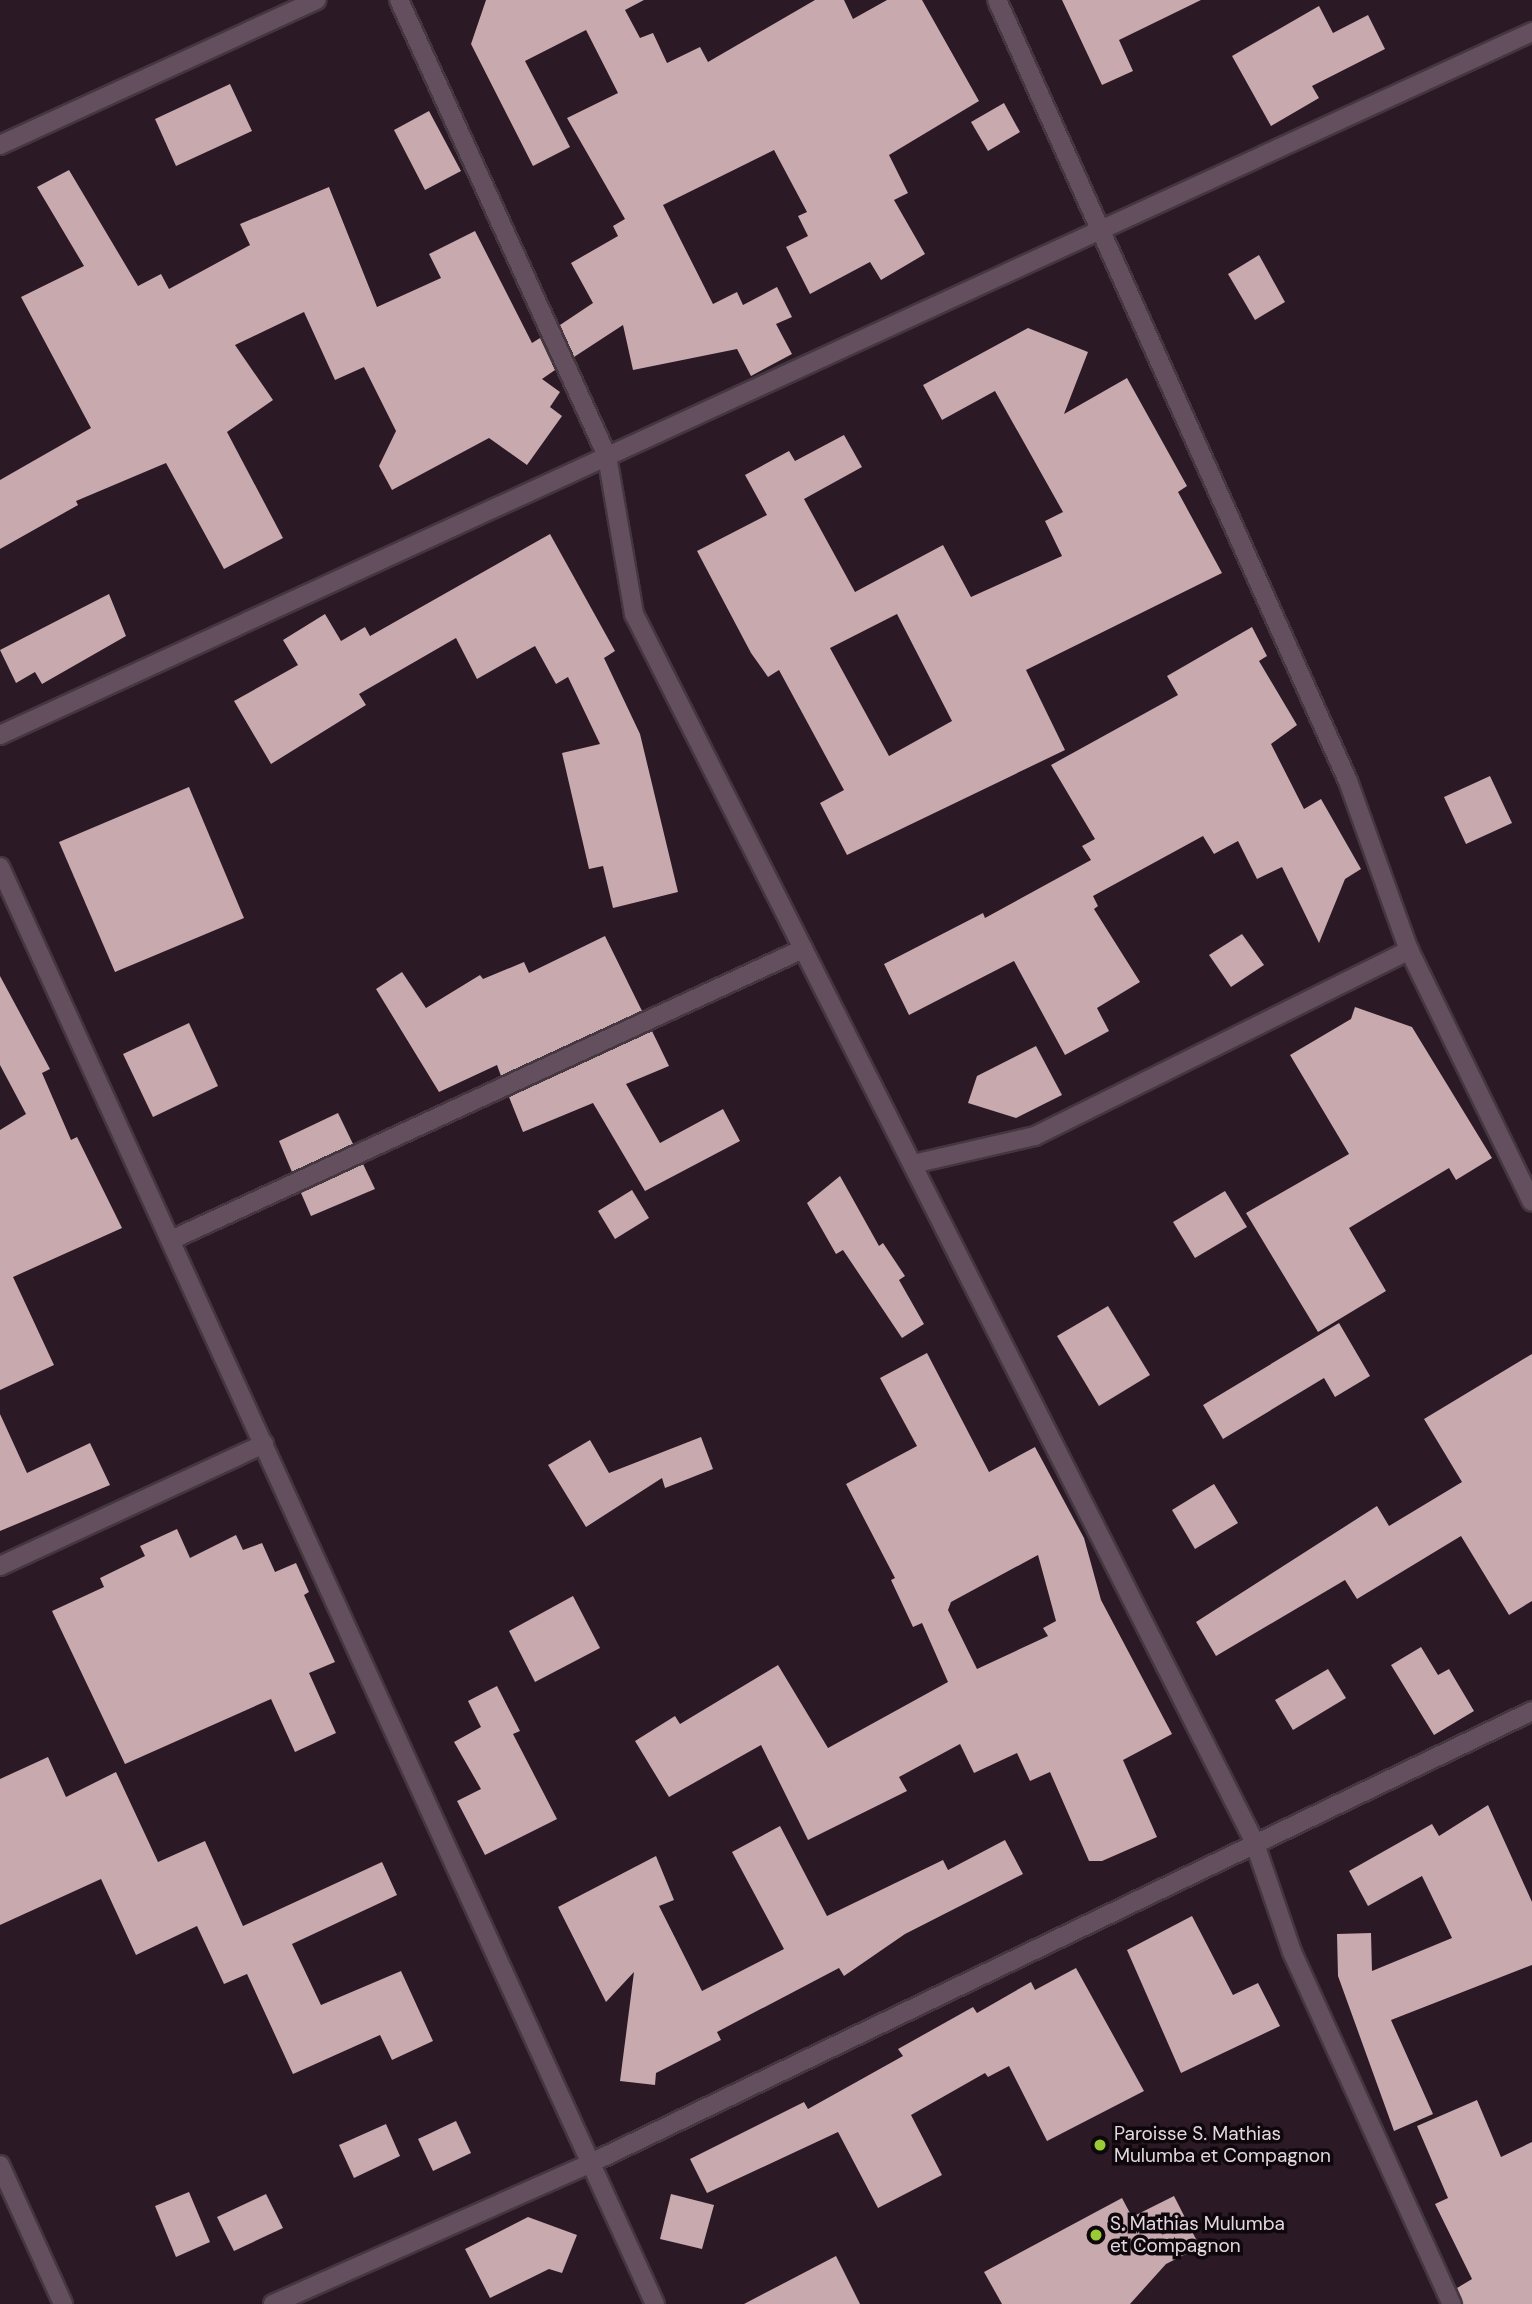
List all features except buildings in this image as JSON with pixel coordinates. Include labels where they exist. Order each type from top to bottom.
[{"type":"street","points":[[0,145],[317,0]]},
{"type":"street","points":[[399,0],[607,456],[635,614],[1254,1841],[1292,1952],[1452,2304]]},
{"type":"street","points":[[997,0],[1348,781],[1409,950],[1532,1202]]},
{"type":"street","points":[[0,735],[1532,32]]},
{"type":"street","points":[[0,867],[593,2162],[655,2304]]},
{"type":"street","points":[[171,1240],[803,949]]},
{"type":"street","points":[[913,1164],[1035,1136],[1409,950]]},
{"type":"street","points":[[0,1566],[264,1444]]},
{"type":"street","points":[[273,2304],[593,2162],[1254,1841],[1532,1711]]},
{"type":"street","points":[[0,2165],[64,2304]]},
{"type":"place","name":"Paroisse S. Mathias Mulumba et Compagnon","points":[[1100,2145]]},
{"type":"place","name":"S. Mathias Mulumba et Compagnon","points":[[1096,2235]]}]
